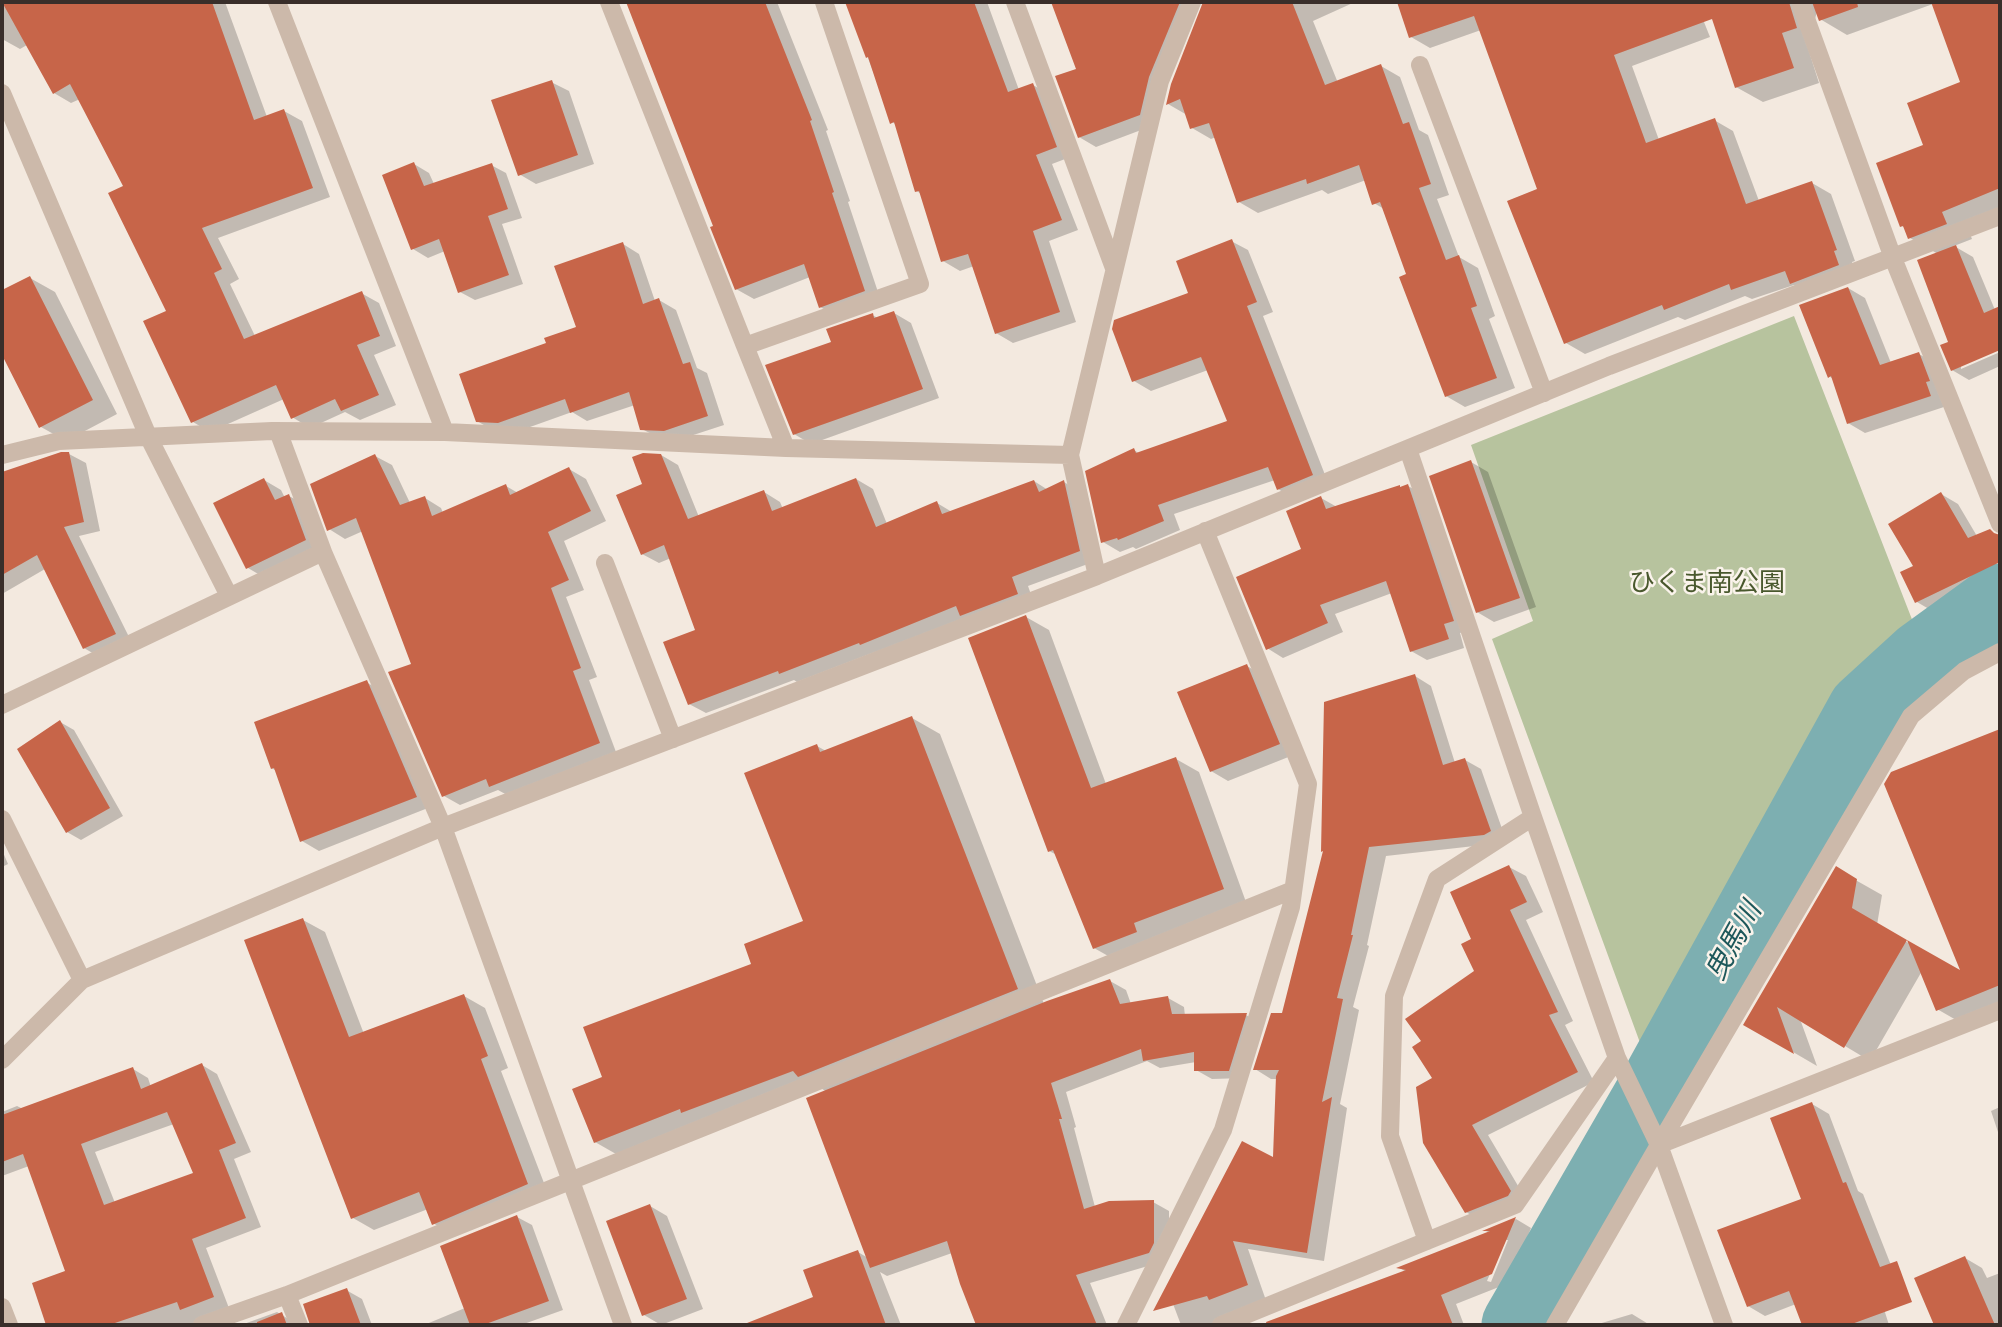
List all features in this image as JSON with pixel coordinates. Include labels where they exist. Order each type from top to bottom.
[{"type":"street","points":[[277,2],[445,432]]},
{"type":"street","points":[[609,2],[786,448]]},
{"type":"street","points":[[745,346],[920,284],[824,2]]},
{"type":"street","points":[[1015,2],[1114,268]]},
{"type":"street","points":[[1097,576],[1070,456],[1160,81],[1192,2]]},
{"type":"street","points":[[1800,2],[1893,258],[2000,524]]},
{"type":"street","points":[[1420,65],[1544,393]]},
{"type":"street","points":[[2,93],[148,436],[229,596]]},
{"type":"street","points":[[2,1060],[82,979],[443,827],[1097,576],[1544,393],[2000,216]]},
{"type":"street","points":[[278,431],[323,552],[443,827],[623,1325]]},
{"type":"street","points":[[2,455],[59,441],[278,431],[445,432],[786,448],[1070,456]]},
{"type":"street","points":[[1408,449],[1532,817],[1618,1058],[1655,1138],[1724,1325]]},
{"type":"street","points":[[1126,1325],[1223,1130],[1291,907],[1308,784],[1205,531]]},
{"type":"street","points":[[2,705],[323,552]]},
{"type":"street","points":[[605,563],[673,739]]},
{"type":"street","points":[[1555,1325],[1655,1138],[1911,716],[1964,671],[2000,652]]},
{"type":"street","points":[[1427,1241],[1390,1136],[1394,996],[1437,878],[1532,817]]},
{"type":"street","points":[[2,819],[82,979]]},
{"type":"street","points":[[202,1325],[287,1295],[1293,890]]},
{"type":"street","points":[[1655,1138],[2000,1010]]},
{"type":"street","points":[[1221,1325],[1515,1205],[1618,1058]]},
{"type":"street","points":[[287,1295],[299,1325]]},
{"type":"street","points":[[2,1307],[9,1325]]},
{"type":"green space","name":"ひくま南公園","points":[[1794,316],[1913,622],[1869,661],[1650,1070],[1492,639],[1533,621],[1471,445]]},
{"type":"building","points":[[2,2],[212,2],[254,120],[284,109],[313,188],[202,228],[222,269],[214,273],[244,339],[362,291],[380,336],[357,345],[379,395],[341,411],[335,399],[291,419],[276,385],[191,423],[143,321],[166,311],[108,193],[123,186],[70,84],[53,94]]},
{"type":"building","points":[[626,2],[765,2],[812,120],[810,121],[834,192],[832,193],[865,291],[819,308],[804,264],[735,290]]},
{"type":"building","points":[[845,2],[974,2],[1008,92],[1033,83],[1057,147],[1036,155],[1062,220],[1033,231],[1060,312],[995,334],[968,254],[941,262],[919,191],[915,192],[894,122],[890,124],[868,57],[866,58]]},
{"type":"building","points":[[1051,2],[1180,2],[1149,77],[1140,115],[1078,138],[1055,76],[1076,69]]},
{"type":"building","points":[[1203,2],[1292,2],[1325,85],[1381,64],[1403,124],[1409,122],[1431,184],[1419,188],[1446,260],[1459,255],[1477,306],[1471,308],[1497,378],[1445,397],[1399,277],[1406,274],[1380,202],[1372,205],[1359,165],[1307,184],[1306,179],[1237,203],[1209,123],[1190,129],[1180,99],[1166,105],[1171,84]]},
{"type":"building","points":[[1397,2],[1789,2],[1797,28],[1782,33],[1794,68],[1735,88],[1712,19],[1614,55],[1646,143],[1715,118],[1746,204],[1812,181],[1837,250],[1834,251],[1839,265],[1790,284],[1785,271],[1731,290],[1729,284],[1664,310],[1662,305],[1564,344],[1507,201],[1537,189],[1474,16],[1409,38]]},
{"type":"building","points":[[1812,2],[1857,2],[1858,7],[1819,21]]},
{"type":"building","points":[[1931,2],[2000,2],[2000,188],[1942,212],[1947,224],[1908,239],[1903,226],[1900,227],[1876,163],[1923,145],[1907,103],[1960,82]]},
{"type":"building","points":[[552,80],[578,155],[518,176],[491,100]]},
{"type":"building","points":[[414,162],[424,186],[492,163],[508,209],[488,216],[509,275],[458,293],[439,239],[411,250],[382,175]]},
{"type":"building","points":[[1232,239],[1257,302],[1247,306],[1313,475],[1277,490],[1268,467],[1158,505],[1164,521],[1118,540],[1117,538],[1101,543],[1085,471],[1134,448],[1136,453],[1227,421],[1201,357],[1132,382],[1112,329],[1114,320],[1188,293],[1176,261]]},
{"type":"building","points":[[623,242],[643,304],[659,298],[683,364],[690,362],[708,416],[664,431],[640,430],[629,392],[570,413],[565,399],[498,423],[476,422],[459,374],[546,343],[544,338],[576,327],[554,266]]},
{"type":"building","points":[[1956,245],[1984,313],[2000,306],[2000,350],[1951,371],[1940,345],[1948,342],[1917,260]]},
{"type":"building","points":[[30,276],[93,400],[39,428],[2,355],[2,290]]},
{"type":"building","points":[[1848,287],[1880,365],[1919,352],[1930,381],[1926,382],[1931,396],[1847,424],[1831,376],[1828,378],[1799,305]]},
{"type":"building","points":[[894,311],[923,389],[793,435],[765,365],[831,342],[826,329],[873,313],[874,318]]},
{"type":"building","points":[[61,452],[69,452],[84,522],[64,527],[116,634],[83,649],[37,555],[2,575],[2,472]]},
{"type":"building","points":[[643,453],[661,454],[688,519],[764,490],[772,511],[856,478],[876,527],[937,501],[942,514],[1034,480],[1039,492],[1064,480],[1080,551],[1012,577],[1018,594],[960,616],[956,606],[860,645],[859,643],[779,674],[778,671],[688,705],[663,642],[695,630],[664,545],[641,555],[616,495],[642,484],[632,457]]},
{"type":"building","points":[[375,454],[400,505],[425,496],[432,516],[506,484],[510,495],[569,467],[591,511],[548,532],[569,580],[551,588],[581,668],[573,671],[600,743],[489,787],[486,779],[442,797],[388,672],[411,664],[356,518],[327,531],[310,484]]},
{"type":"building","points":[[1471,460],[1520,598],[1476,613],[1429,476]]},
{"type":"building","points":[[264,478],[275,500],[289,494],[306,540],[246,569],[213,503]]},
{"type":"building","points":[[1408,484],[1454,621],[1444,624],[1449,639],[1410,652],[1386,581],[1320,605],[1328,623],[1266,650],[1236,577],[1301,549],[1286,511],[1321,496],[1326,509]]},
{"type":"building","points":[[1941,492],[1968,538],[1990,529],[2000,535],[2000,562],[1915,603],[1900,572],[1913,566],[1888,524]]},
{"type":"building","points":[[1026,615],[1091,788],[1176,757],[1224,889],[1134,923],[1137,932],[1093,949],[1053,850],[1048,852],[968,638]]},
{"type":"building","points":[[1247,664],[1280,744],[1210,772],[1177,692]]},
{"type":"building","points":[[1415,674],[1443,765],[1465,758],[1491,831],[1484,835],[1369,847],[1353,935],[1337,998],[1343,999],[1322,1102],[1332,1097],[1307,1253],[1233,1241],[1248,1285],[1209,1300],[1207,1296],[1153,1311],[1242,1141],[1273,1157],[1276,1076],[1279,1070],[1253,1070],[1271,1013],[1282,1013],[1323,851],[1321,852],[1324,702]]},
{"type":"building","points":[[367,680],[417,797],[300,842],[274,768],[271,769],[254,722]]},
{"type":"building","points":[[912,716],[1018,989],[798,1077],[793,1071],[681,1113],[680,1109],[594,1143],[572,1089],[602,1077],[583,1027],[751,964],[744,944],[803,921],[744,773],[817,744],[820,752]]},
{"type":"building","points":[[60,720],[110,808],[66,833],[17,749]]},
{"type":"building","points":[[2000,729],[2000,985],[1936,1011],[1907,940],[1960,970],[1884,784],[1891,772]]},
{"type":"building","points":[[1509,865],[1527,902],[1510,910],[1558,1012],[1549,1015],[1578,1072],[1472,1125],[1511,1191],[1508,1196],[1465,1213],[1423,1143],[1416,1087],[1432,1078],[1412,1047],[1421,1041],[1405,1019],[1474,971],[1461,944],[1471,939],[1450,892]]},
{"type":"building","points":[[1836,866],[1857,879],[1852,908],[1907,940],[1844,1048],[1777,1007],[1794,1054],[1743,1025]]},
{"type":"building","points":[[303,918],[349,1037],[464,994],[488,1056],[481,1059],[528,1184],[432,1225],[419,1192],[351,1219],[244,940]]},
{"type":"building","points":[[1110,979],[1120,1004],[1168,996],[1172,1014],[1247,1013],[1229,1071],[1194,1071],[1194,1052],[1143,1061],[1141,1049],[1051,1083],[1084,1209],[1109,1201],[1154,1200],[1154,1243],[1149,1253],[1076,1275],[1097,1325],[976,1325],[947,1241],[870,1268],[806,1098],[1047,1001]]},
{"type":"building","points":[[202,1063],[236,1143],[219,1150],[246,1218],[192,1239],[214,1297],[180,1310],[177,1302],[109,1325],[46,1325],[32,1283],[65,1271],[23,1154],[2,1162],[2,1115],[133,1067],[141,1089]],"holes":[[[167,1112],[193,1173],[104,1205],[81,1144]]]},
{"type":"building","points":[[1812,1102],[1843,1183],[1846,1182],[1880,1267],[1897,1261],[1912,1302],[1849,1325],[1802,1325],[1789,1291],[1747,1307],[1717,1230],[1801,1199],[1770,1118]]},
{"type":"building","points":[[650,1204],[687,1299],[642,1316],[606,1221]]},
{"type":"building","points":[[517,1215],[549,1301],[483,1325],[470,1325],[440,1246]]},
{"type":"building","points":[[1516,1217],[1492,1274],[1441,1295],[1453,1325],[1267,1325],[1266,1322],[1406,1270],[1396,1268],[1490,1231],[1482,1231]]},
{"type":"building","points":[[858,1250],[886,1325],[747,1325],[813,1297],[803,1270]]},
{"type":"building","points":[[1965,1256],[1995,1325],[1934,1325],[1914,1278]]},
{"type":"building","points":[[347,1288],[361,1325],[310,1325],[303,1304]]},
{"type":"building","points":[[282,1312],[287,1325],[257,1325],[257,1322]]},
{"type":"waterway","name":"曳馬川","points":[[1519,1325],[1661,1079],[1865,710],[1923,657],[2000,601]]}]
